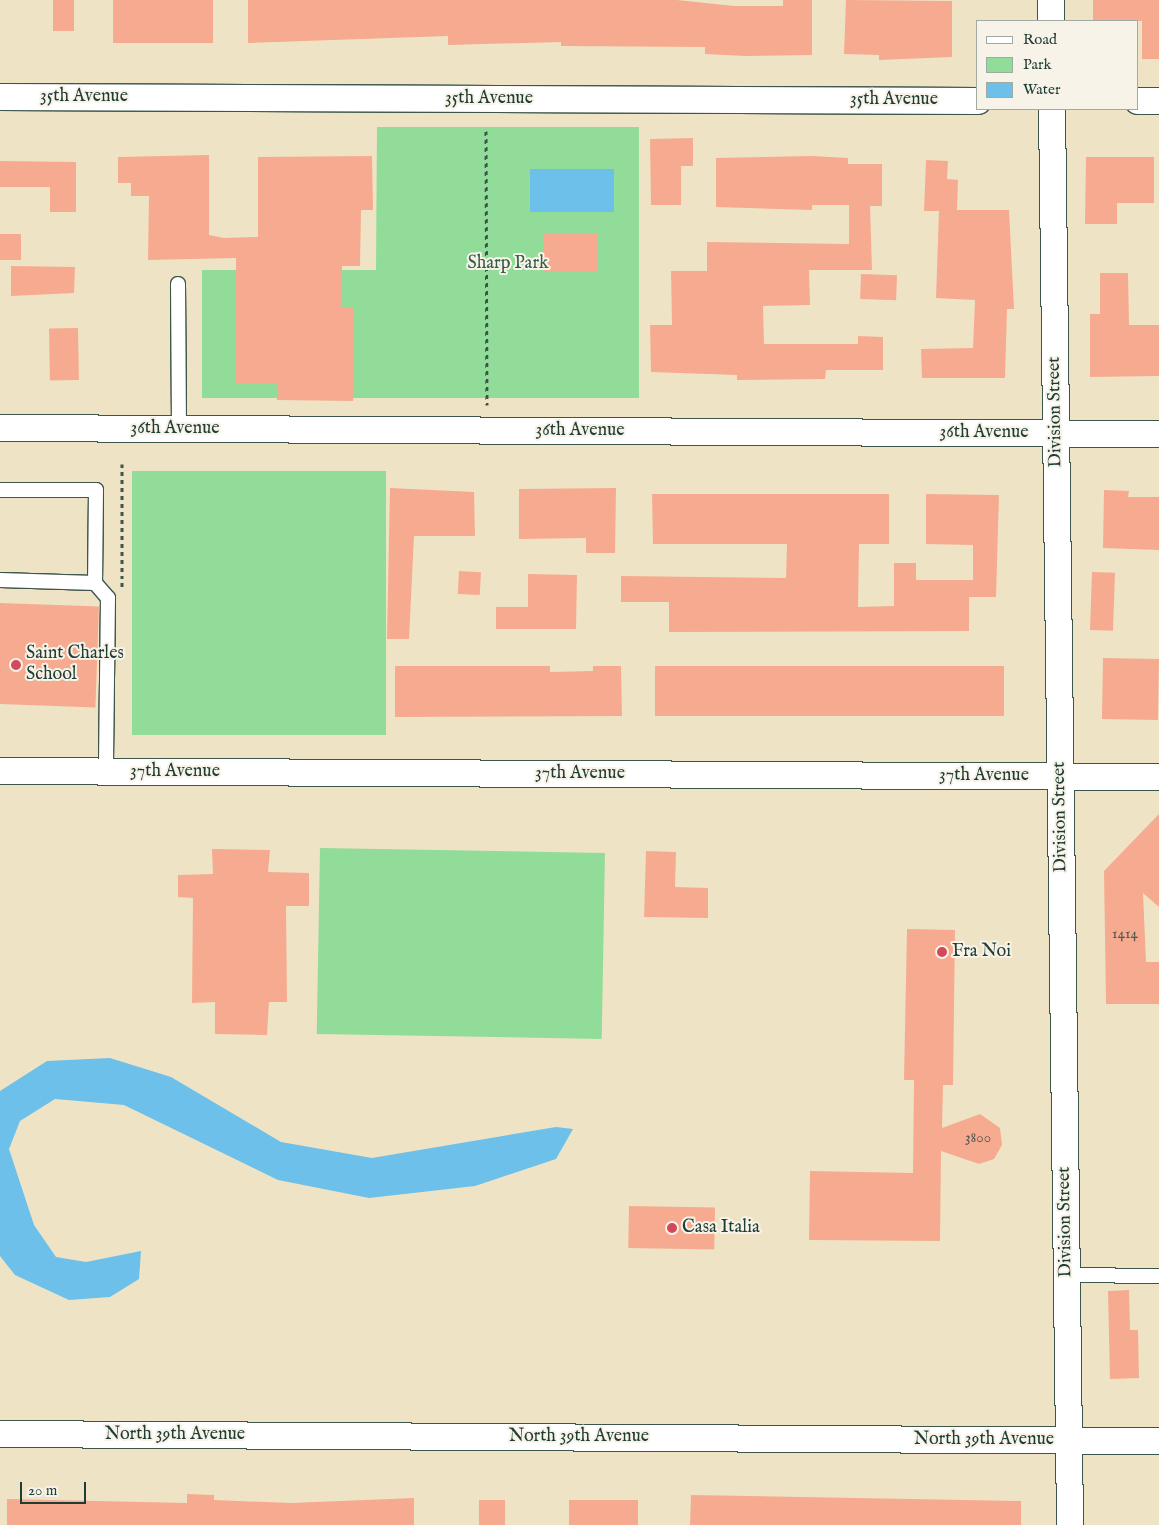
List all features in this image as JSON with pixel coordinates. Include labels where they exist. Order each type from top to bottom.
[{"type":"street","points":[[1051,0],[1051,20]]},
{"type":"street","name":"35th Avenue","points":[[0,97],[976,101]]},
{"type":"street","points":[[1139,101],[1159,102]]},
{"type":"street","name":"Division Street","points":[[1052,110],[1070,1525]]},
{"type":"street","name":"36th Avenue","points":[[0,428],[1159,434]]},
{"type":"street","name":"37th Avenue","points":[[0,771],[1159,777]]},
{"type":"street","name":"North 39th Avenue","points":[[0,1434],[1159,1440]]},
{"type":"lane","points":[[178,284],[179,429]]},
{"type":"lane","points":[[0,490],[96,490],[94,583],[108,598],[106,771]]},
{"type":"lane","points":[[0,580],[94,583]]},
{"type":"lane","points":[[1067,1275],[1159,1276]]},
{"type":"path","points":[[486,131],[487,405]]},
{"type":"green space","name":"Sharp Park","points":[[377,127],[639,127],[639,398],[202,398],[202,270],[376,270]]},
{"type":"green space","points":[[132,471],[386,471],[386,735],[132,735]]},
{"type":"green space","points":[[320,848],[605,853],[602,1039],[317,1034]]},
{"type":"water","points":[[530,169],[614,169],[614,212],[530,212]]},
{"type":"water","points":[[110,1058],[171,1077],[281,1142],[372,1158],[556,1127],[573,1129],[556,1159],[475,1186],[369,1198],[278,1180],[124,1105],[55,1099],[20,1121],[9,1149],[34,1225],[56,1257],[86,1262],[141,1251],[139,1279],[110,1297],[69,1300],[15,1275],[0,1256],[0,1091],[47,1061]]},
{"type":"building","points":[[53,0],[74,0],[74,31],[53,31]]},
{"type":"building","points":[[113,0],[213,0],[213,43],[113,43]]},
{"type":"building","points":[[248,0],[677,0],[734,6],[783,6],[783,0],[812,0],[812,55],[745,56],[705,54],[705,47],[561,46],[561,42],[448,45],[448,36],[248,43]]},
{"type":"building","points":[[846,0],[952,1],[952,57],[879,60],[879,55],[844,54]]},
{"type":"building","points":[[1093,0],[1159,0],[1159,59],[1142,59],[1142,21],[1093,20]]},
{"type":"building","points":[[693,138],[693,166],[681,166],[681,205],[651,205],[650,139]]},
{"type":"building","points":[[209,155],[209,235],[224,238],[258,237],[258,157],[372,156],[373,210],[361,210],[360,266],[342,266],[342,308],[354,308],[353,401],[277,400],[277,384],[236,384],[236,258],[148,260],[149,196],[131,196],[131,183],[118,183],[118,157]]},
{"type":"building","points":[[812,156],[848,158],[848,164],[882,164],[882,206],[870,206],[872,270],[809,270],[810,305],[763,306],[764,344],[858,344],[858,336],[883,337],[883,370],[826,370],[825,379],[737,380],[737,375],[651,372],[650,325],[672,325],[671,271],[707,271],[707,242],[849,244],[849,205],[812,205],[812,210],[716,207],[716,158]]},
{"type":"building","points":[[1086,157],[1154,157],[1154,203],[1117,203],[1117,224],[1085,224]]},
{"type":"building","points":[[926,160],[948,161],[947,179],[958,180],[957,210],[1009,210],[1014,309],[1007,309],[1005,378],[922,378],[921,349],[973,348],[975,300],[936,298],[939,211],[924,211]]},
{"type":"building","points":[[0,161],[76,162],[76,212],[50,212],[50,187],[0,187]]},
{"type":"building","points":[[544,233],[598,233],[598,271],[544,271]]},
{"type":"building","points":[[0,234],[21,234],[21,260],[0,260]]},
{"type":"building","points":[[11,266],[75,267],[74,293],[11,296]]},
{"type":"building","points":[[1100,273],[1128,273],[1129,325],[1159,325],[1159,376],[1090,377],[1090,314],[1100,314]]},
{"type":"building","points":[[861,274],[897,275],[896,300],[860,299]]},
{"type":"building","points":[[78,328],[79,380],[50,380],[49,329]]},
{"type":"building","points":[[390,488],[474,492],[475,536],[414,536],[409,639],[387,639]]},
{"type":"building","points":[[616,488],[615,553],[586,553],[586,538],[519,539],[519,489]]},
{"type":"building","points":[[1104,490],[1129,491],[1128,497],[1159,497],[1159,550],[1103,548]]},
{"type":"building","points":[[652,494],[889,494],[889,544],[859,544],[858,607],[894,606],[894,563],[916,563],[916,580],[973,580],[973,545],[926,544],[926,494],[999,495],[996,597],[969,597],[969,631],[669,632],[669,602],[621,602],[621,576],[786,578],[787,544],[653,544]]},
{"type":"building","points":[[459,571],[481,572],[480,595],[458,594]]},
{"type":"building","points":[[1092,572],[1115,573],[1113,631],[1090,630]]},
{"type":"building","points":[[528,574],[577,575],[576,629],[496,629],[496,607],[528,607]]},
{"type":"building","points":[[0,603],[99,606],[95,707],[0,704]]},
{"type":"building","points":[[1103,658],[1159,659],[1158,720],[1102,719]]},
{"type":"building","points":[[395,666],[550,666],[550,672],[593,671],[593,666],[621,666],[622,716],[395,717]]},
{"type":"building","points":[[655,666],[1004,666],[1004,716],[655,716]]},
{"type":"building","points":[[1159,814],[1159,907],[1143,893],[1146,962],[1159,962],[1159,1004],[1106,1004],[1104,871]]},
{"type":"building","points":[[212,849],[270,850],[268,872],[309,873],[309,906],[286,906],[287,1002],[269,1002],[267,1035],[215,1034],[215,1002],[192,1003],[193,898],[178,897],[178,875],[213,874]]},
{"type":"building","points":[[646,851],[676,852],[675,887],[708,888],[708,918],[644,917]]},
{"type":"building","points":[[907,929],[955,930],[953,1085],[943,1085],[942,1128],[980,1114],[1000,1128],[1002,1145],[994,1159],[979,1164],[941,1151],[940,1241],[809,1240],[810,1171],[913,1173],[914,1080],[904,1080]]},
{"type":"building","name":"Casa Italia","points":[[629,1206],[715,1208],[714,1249],[628,1248]]},
{"type":"building","points":[[1129,1290],[1130,1330],[1138,1330],[1139,1378],[1110,1379],[1108,1291]]},
{"type":"building","points":[[187,1494],[214,1495],[214,1500],[291,1503],[414,1498],[414,1525],[7,1525],[7,1499],[187,1503]]},
{"type":"building","points":[[691,1495],[1021,1501],[1021,1525],[690,1525]]},
{"type":"building","points":[[479,1500],[505,1500],[505,1525],[479,1525]]},
{"type":"building","points":[[569,1500],[638,1500],[638,1525],[569,1525]]},
{"type":"place","name":"Saint Charles School","points":[[16,665]]},
{"type":"place","name":"Fra Noi","points":[[942,952]]},
{"type":"place","name":"Casa Italia","points":[[672,1228]]}]
